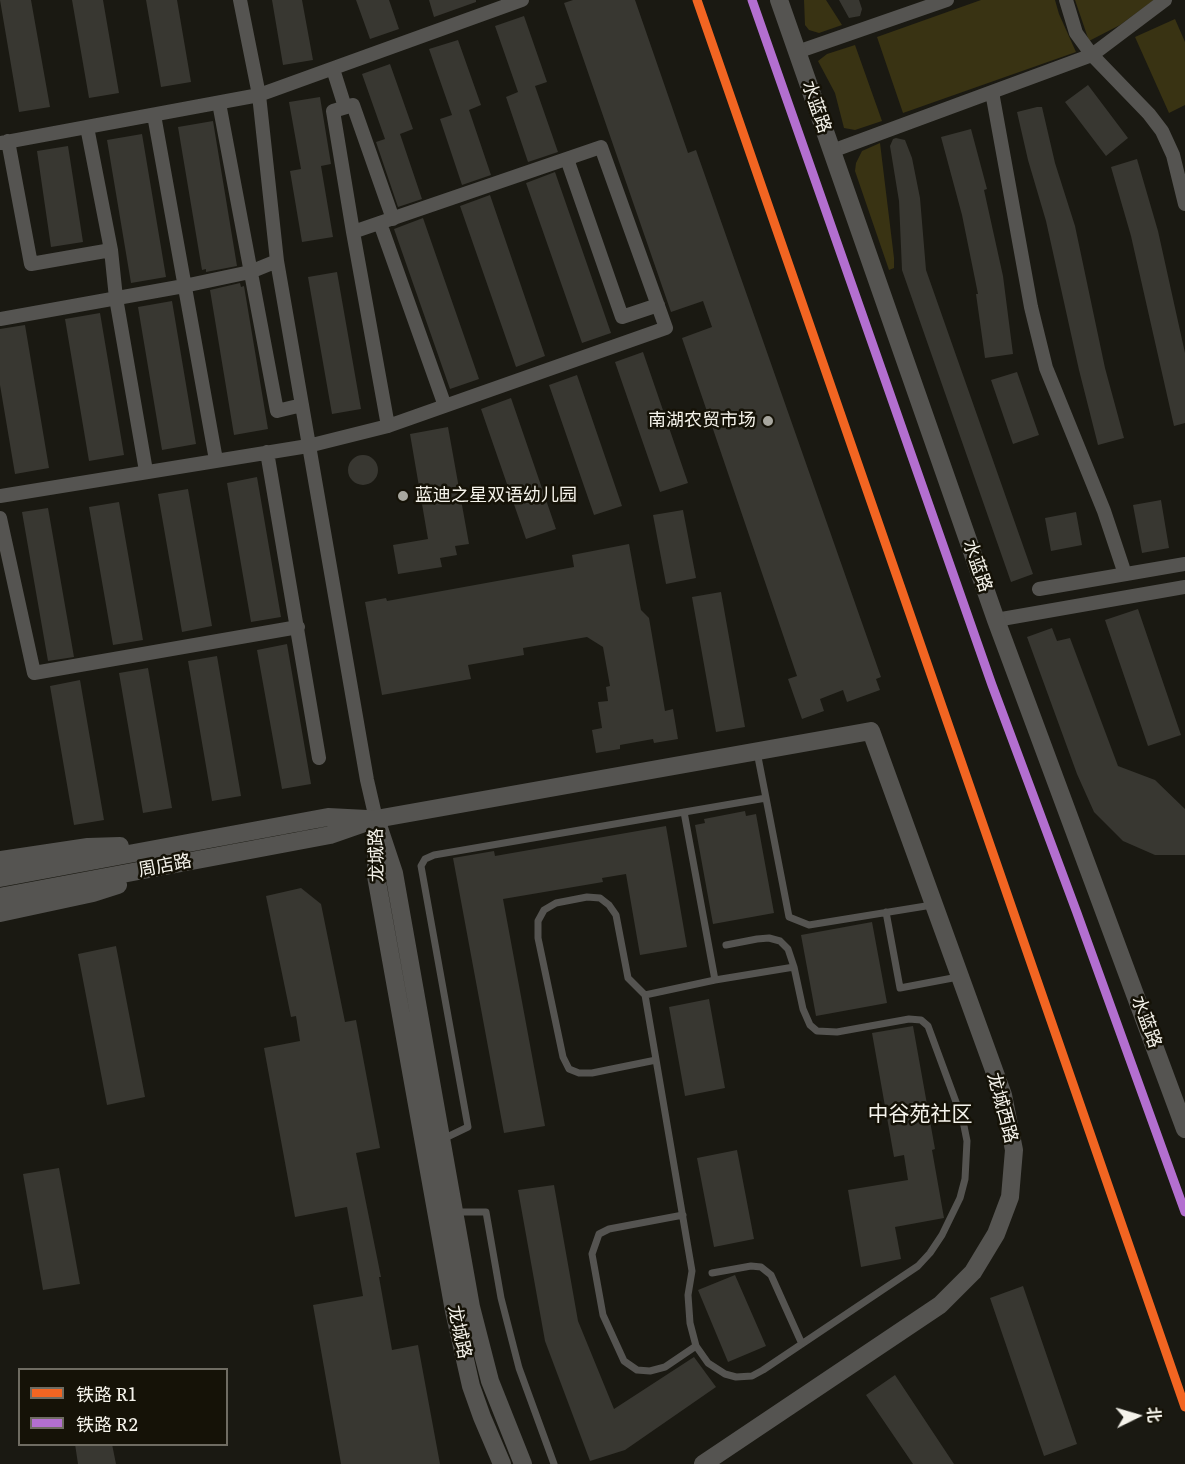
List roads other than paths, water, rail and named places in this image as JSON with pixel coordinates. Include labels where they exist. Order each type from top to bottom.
[{"type":"street","points":[[240,0],[259,95],[277,261],[367,780],[376,819],[757,751]]},
{"type":"street","points":[[111,250],[31,264],[4,142],[259,95],[522,0]]},
{"type":"street","name":"水蓝路","points":[[779,0],[996,620],[1185,1129]]},
{"type":"street","points":[[797,52],[946,0]]},
{"type":"street","points":[[1066,0],[1076,33],[1092,56],[1149,114],[1162,131],[1173,155],[1185,204]]},
{"type":"street","points":[[832,151],[1092,56],[1165,0]]},
{"type":"street","points":[[333,69],[345,107]]},
{"type":"street","points":[[992,92],[1031,307],[1046,368],[1104,511],[1125,574]]},
{"type":"street","points":[[219,103],[277,411],[302,405]]},
{"type":"street","points":[[388,426],[333,111],[353,105],[386,221],[445,406]]},
{"type":"street","points":[[154,115],[216,460]]},
{"type":"street","points":[[87,127],[111,250],[116,298],[146,471]]},
{"type":"street","points":[[0,496],[308,446],[388,426],[666,328],[601,147],[353,232]]},
{"type":"street","points":[[567,159],[622,317],[658,304]]},
{"type":"street","points":[[0,319],[184,286],[250,272],[277,261]]},
{"type":"street","points":[[267,452],[319,758]]},
{"type":"street","points":[[0,519],[34,673],[298,627]]},
{"type":"street","points":[[1040,589],[1185,564]]},
{"type":"street","points":[[996,620],[1185,587]]},
{"type":"street","name":"龙城西路","points":[[704,1464],[940,1305],[973,1272],[996,1234],[1010,1197],[1014,1150],[1003,1095],[958,977],[871,731],[757,751]]},
{"type":"street","name":"周店路","points":[[0,878],[327,817],[376,819]]},
{"type":"street","name":"周店路","points":[[0,897],[330,835],[376,819]]},
{"type":"street","name":"龙城路","points":[[376,819],[394,873],[471,1308],[487,1372],[523,1464]]},
{"type":"street","name":"龙城路","points":[[376,819],[376,876],[454,1311],[471,1386],[502,1464]]},
{"type":"street","points":[[0,860],[88,848],[178,843]]},
{"type":"street","points":[[0,913],[93,893],[182,863]]},
{"type":"lane","points":[[757,751],[789,917],[809,925],[933,905]]},
{"type":"lane","points":[[441,1140],[468,1126],[422,866],[425,859],[434,855],[766,798]]},
{"type":"lane","points":[[684,812],[715,981]]},
{"type":"lane","points":[[656,1060],[592,1073],[579,1073],[569,1069],[562,1057],[538,938],[538,921],[544,910],[556,903],[587,897],[600,898],[609,905],[616,915],[628,978],[645,995],[692,1271],[688,1295],[690,1323],[696,1346],[708,1363],[725,1374],[736,1377],[752,1376],[918,1266],[930,1253],[952,1217],[960,1198],[965,1179],[967,1141],[963,1121],[928,1026],[921,1020],[909,1019],[837,1032],[817,1031],[810,1025],[802,1009],[794,967],[788,949],[780,941],[768,938],[726,945]]},
{"type":"lane","points":[[886,912],[900,988],[958,977]]},
{"type":"lane","points":[[645,995],[794,967]]},
{"type":"lane","points":[[454,1212],[486,1212],[501,1298],[519,1368],[554,1464]]},
{"type":"lane","points":[[683,1215],[609,1229],[599,1234],[591,1254],[603,1315],[624,1361],[637,1370],[650,1371],[665,1367],[696,1346]]},
{"type":"lane","points":[[712,1273],[751,1266],[761,1267],[771,1275],[802,1344]]},
{"type":"rail line","name":"R1","points":[[697,0],[1185,1407]]},
{"type":"rail line","name":"R2","points":[[752,0],[992,685],[1185,1212]]},
{"type":"place","name":"南湖农贸市场","points":[[768,421]]},
{"type":"place","name":"蓝迪之星双语幼儿园","points":[[403,496]]},
{"type":"district","name":"中谷苑社区","points":[[920,1115]]}]
